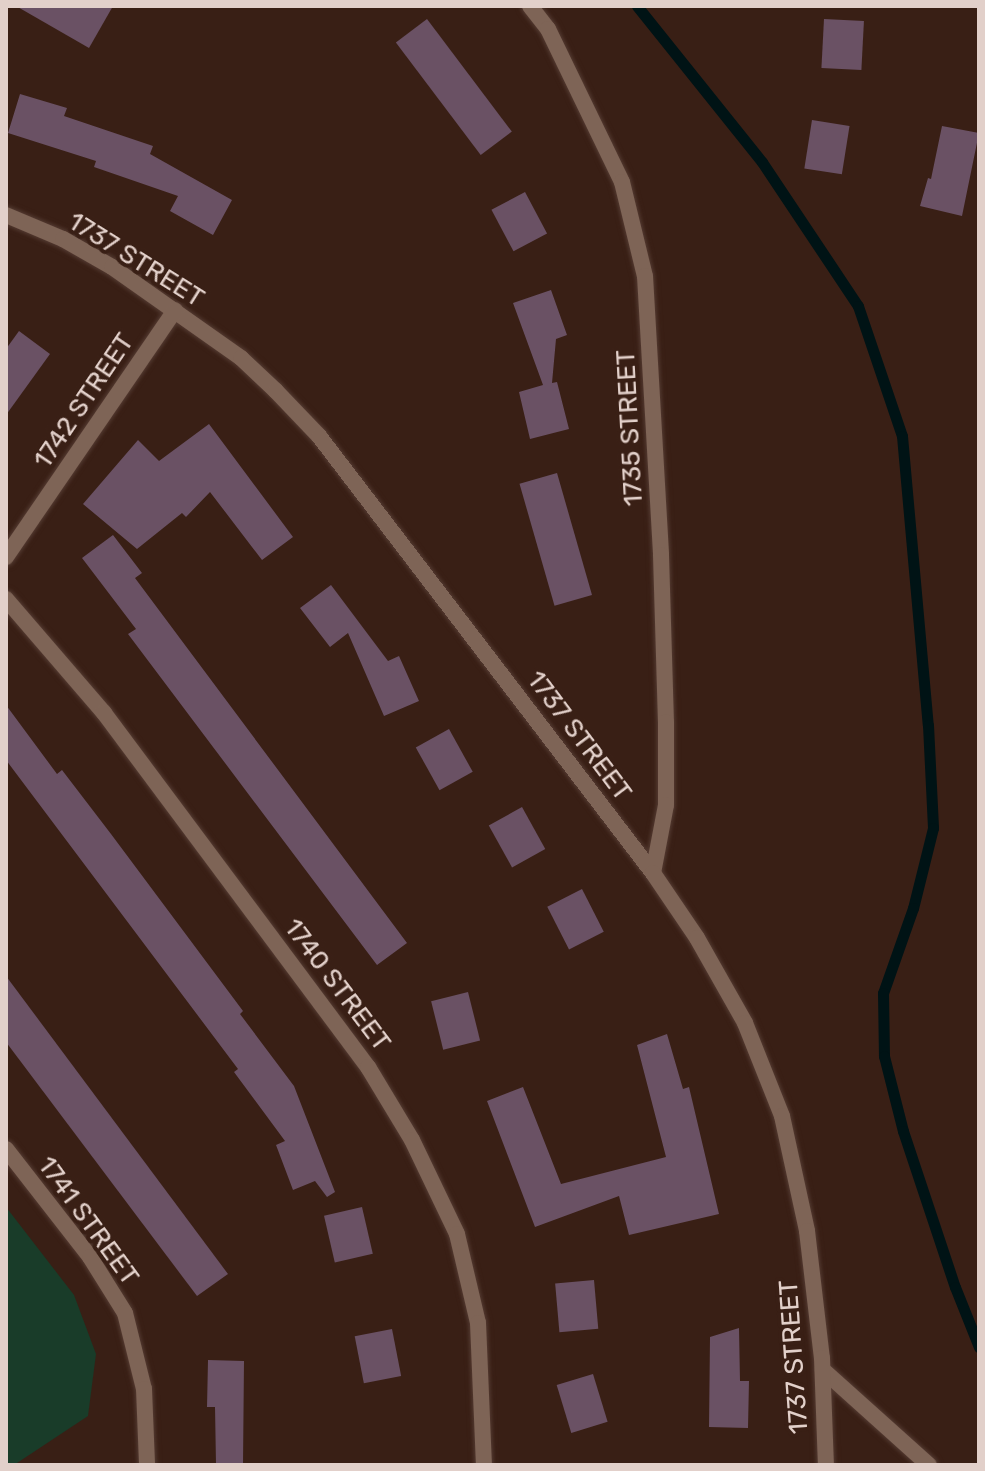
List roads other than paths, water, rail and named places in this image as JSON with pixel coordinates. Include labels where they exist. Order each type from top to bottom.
[{"type":"street","name":"1735 STREET","points":[[530,6],[548,29],[622,182],[645,276],[661,555],[666,722],[666,805],[653,873]]},
{"type":"street","name":"1737 STREET","points":[[6,215],[63,239],[112,267],[175,310],[241,358],[319,436],[653,873],[697,938],[745,1023],[782,1116],[807,1231],[823,1370],[826,1465]]},
{"type":"street","name":"1742 STREET","points":[[6,557],[175,310]]},
{"type":"street","name":"1740 STREET","points":[[6,599],[104,713],[368,1067],[412,1140],[457,1234],[478,1323],[484,1465]]},
{"type":"street","name":"1741 STREET","points":[[6,1149],[90,1257],[125,1313],[144,1389],[147,1465]]},
{"type":"street","points":[[823,1370],[929,1465]]},
{"type":"waterway","points":[[637,6],[762,162],[858,306],[902,436],[928,725],[933,828],[913,908],[883,993],[884,1056],[903,1131],[955,1287],[979,1347]]}]
